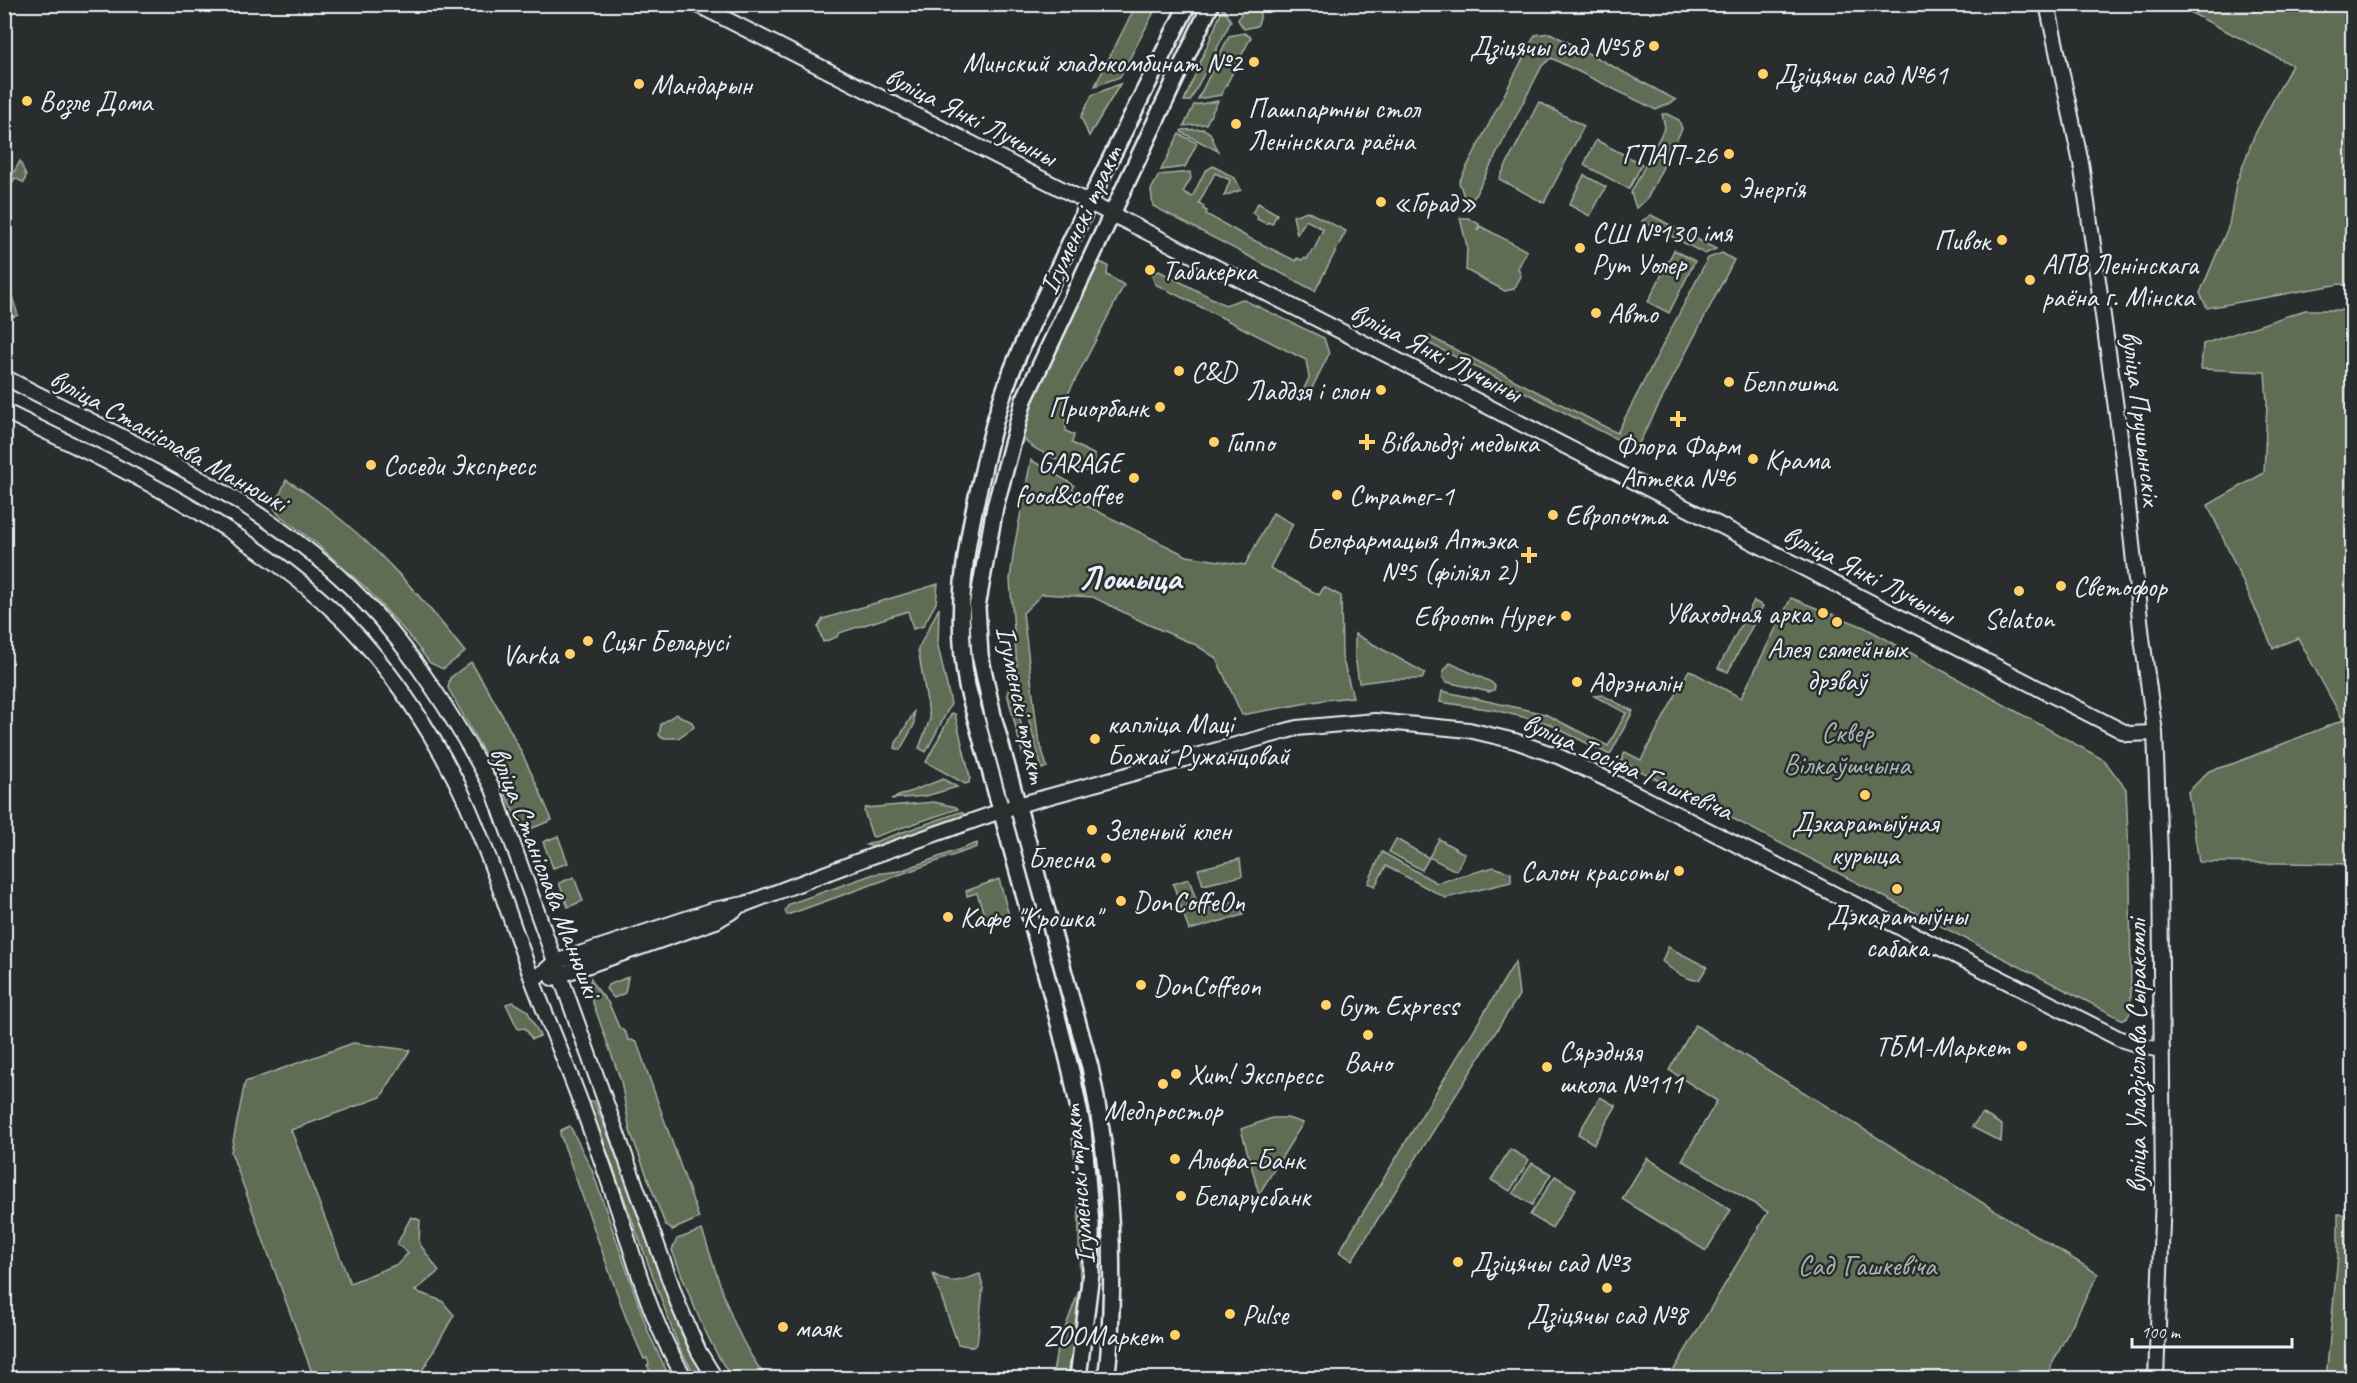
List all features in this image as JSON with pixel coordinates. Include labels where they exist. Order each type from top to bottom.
[{"type":"main road","name":"Ігуменскі тракт","points":[[1078,1378],[1091,1273],[1091,1224],[1083,1129],[1060,1028],[975,716],[962,660],[960,612],[967,540],[1003,395],[1037,314],[1088,204],[1188,4]]},
{"type":"main road","name":"Ігуменскі тракт","points":[[1106,1378],[1109,1363],[1112,1272],[1111,1224],[1101,1121],[1090,1067],[985,681],[980,655],[977,607],[990,528],[1018,417],[1030,384],[1211,4]]},
{"type":"street","name":"вуліца Янкі Лучыны","points":[[696,4],[2128,734],[2155,733]]},
{"type":"street","name":"вуліца Прушынскіх","points":[[2047,4],[2081,163],[2088,209],[2123,458],[2142,638],[2155,733]]},
{"type":"street","name":"вуліца Станіслава Манюшкі","points":[[4,377],[179,468],[257,513],[310,553],[361,598],[430,683],[463,735],[492,789],[679,1306],[699,1352],[715,1378]]},
{"type":"street","name":"вуліца Станіслава Манюшкі","points":[[4,411],[165,492],[245,541],[296,579],[343,620],[378,661],[406,699],[461,792],[486,851],[533,981],[572,1079],[615,1199],[653,1317],[670,1354],[685,1378]]},
{"type":"street","name":"вуліца Іосіфа Гашкевіча","points":[[745,904],[1001,811],[1297,728],[1375,721],[1469,730],[1515,741],[1560,757],[1605,777],[2120,1039],[2162,1050]]},
{"type":"street","name":"вуліца Уладзіслава Сыракомлі","points":[[2155,733],[2160,855],[2162,1050],[2162,1226],[2156,1378]]},
{"type":"street","points":[[533,981],[555,962],[713,910],[745,904]]},
{"type":"street","points":[[533,981],[560,977],[716,921],[745,904]]},
{"type":"green space","points":[[2349,4],[2352,7],[2352,287],[2340,284],[2207,308],[2200,293],[2229,225],[2236,184],[2254,136],[2292,65],[2176,5]]},
{"type":"green space","points":[[1136,5],[1151,5],[1154,12],[1120,77],[1095,86]]},
{"type":"green space","points":[[1244,7],[1260,12],[1257,26],[1244,29],[1238,20]]},
{"type":"green space","points":[[1223,8],[1231,21],[1190,101],[1184,101]]},
{"type":"green space","points":[[1244,33],[1251,37],[1221,95],[1198,99],[1229,36]]},
{"type":"green space","points":[[1550,33],[1676,100],[1656,110],[1551,58],[1542,66],[1468,209],[1459,182],[1535,35]]},
{"type":"green space","points":[[1120,84],[1089,136],[1081,117],[1092,95]]},
{"type":"green space","points":[[1218,101],[1206,124],[1184,126],[1194,105]]},
{"type":"green space","points":[[1539,102],[1584,126],[1544,203],[1499,179]]},
{"type":"green space","points":[[1662,114],[1679,120],[1682,129],[1647,199],[1636,208],[1631,193],[1665,127]]},
{"type":"green space","points":[[1204,129],[1210,133],[1218,151],[1181,132],[1182,130]]},
{"type":"green space","points":[[1179,134],[1197,143],[1185,167],[1161,170]]},
{"type":"green space","points":[[1596,140],[1642,164],[1629,189],[1584,165]]},
{"type":"green space","points":[[20,161],[26,176],[24,183],[15,178],[5,197],[5,189]]},
{"type":"green space","points":[[1213,166],[1235,178],[1241,190],[1224,196],[1230,180],[1215,173],[1199,203],[1204,206],[1206,214],[1296,261],[1297,258],[1307,259],[1314,250],[1323,229],[1306,220],[1297,234],[1293,216],[1307,211],[1346,231],[1315,291],[1153,206],[1151,190],[1159,175],[1190,172],[1191,178],[1183,192],[1192,197],[1205,171]]},
{"type":"green space","points":[[1584,175],[1606,187],[1590,216],[1569,205]]},
{"type":"green space","points":[[1258,203],[1277,214],[1272,224],[1257,219],[1258,216],[1252,213]]},
{"type":"green space","points":[[1651,215],[1716,249],[1705,254],[1642,221]]},
{"type":"green space","points":[[1460,218],[1468,218],[1479,224],[1477,231],[1480,226],[1527,251],[1518,268],[1521,276],[1514,289],[1505,291],[1466,270],[1467,246]]},
{"type":"green space","points":[[1674,250],[1695,261],[1669,313],[1648,302]]},
{"type":"green space","points":[[1722,253],[1734,260],[1636,449],[1426,342],[1429,336],[1617,433],[1708,258]]},
{"type":"green space","points":[[1100,262],[1108,266],[1107,275],[1124,285],[1065,400],[1066,431],[1074,435],[1072,443],[1095,455],[1095,466],[1088,471],[1081,471],[1027,442],[1024,438],[1024,426],[1030,406],[1054,352]]},
{"type":"green space","points":[[4,271],[18,315],[13,317],[5,313]]},
{"type":"green space","points":[[1159,271],[1225,305],[1242,299],[1324,338],[1329,354],[1309,394],[1299,398],[1309,378],[1306,360],[1155,284],[1151,273]]},
{"type":"green space","points":[[2305,310],[2352,310],[2352,864],[2199,862],[2188,792],[2209,771],[2343,720],[2298,638],[2273,648],[2208,505],[2264,473],[2267,404],[2265,372],[2201,369],[2203,344]]},
{"type":"green space","points":[[1031,460],[1074,485],[1071,498],[1187,556],[1245,565],[1273,513],[1293,524],[1270,568],[1319,595],[1324,587],[1341,596],[1342,657],[1353,697],[1242,715],[1216,658],[1196,645],[1093,597],[1042,594],[1023,613],[1038,736],[1047,767],[1042,769],[1018,679],[1010,580]]},
{"type":"green space","points":[[286,480],[328,509],[366,541],[418,595],[465,652],[443,669],[430,663],[367,589],[318,545],[278,514],[274,508]]},
{"type":"green space","points":[[938,584],[936,603],[923,626],[913,629],[908,611],[839,633],[837,637],[823,642],[818,627],[823,619]]},
{"type":"green space","name":"Сквер Вілкаўшчына","points":[[1791,598],[1864,627],[2104,760],[2126,789],[2130,879],[2131,1011],[2127,1018],[2123,1020],[1621,761],[1625,752],[1641,760],[1689,670],[1741,698]]},
{"type":"green space","points":[[1754,601],[1763,606],[1728,672],[1718,668]]},
{"type":"green space","points":[[939,608],[938,646],[951,704],[926,752],[919,748],[930,719],[918,649]]},
{"type":"green space","points":[[1355,634],[1425,673],[1422,679],[1390,679],[1359,683]]},
{"type":"green space","points":[[471,662],[515,739],[552,820],[523,832],[499,780],[448,688],[450,678]]},
{"type":"green space","points":[[1450,663],[1491,682],[1495,686],[1494,690],[1489,692],[1447,682],[1443,678],[1443,672]]},
{"type":"green space","points":[[1009,689],[1013,692],[1029,755],[1028,760],[1023,756],[1007,693]]},
{"type":"green space","points":[[1442,691],[1545,714],[1608,746],[1626,713],[1594,696],[1602,695],[1633,711],[1610,755],[1547,723],[1494,710],[1440,702]]},
{"type":"green space","points":[[914,712],[914,725],[900,750],[895,748],[896,743]]},
{"type":"green space","points":[[952,713],[955,714],[970,777],[969,783],[965,784],[926,762]]},
{"type":"green space","points":[[676,714],[692,722],[694,727],[678,738],[662,738],[659,735],[661,724]]},
{"type":"green space","points":[[943,779],[957,787],[926,796],[891,799]]},
{"type":"green space","points":[[934,802],[958,809],[872,836],[865,808]]},
{"type":"green space","points":[[960,812],[967,815],[878,848],[866,845]]},
{"type":"green space","points":[[558,836],[568,863],[553,868],[543,842]]},
{"type":"green space","points":[[1396,839],[1429,858],[1422,870],[1389,852]]},
{"type":"green space","points":[[1439,839],[1465,854],[1456,871],[1429,857]]},
{"type":"green space","points":[[977,843],[977,847],[787,915],[785,911],[789,904],[874,874],[900,871]]},
{"type":"green space","points":[[1382,852],[1437,883],[1494,867],[1511,873],[1511,882],[1446,898],[1386,866],[1375,886],[1368,883]]},
{"type":"green space","points":[[1240,859],[1242,876],[1203,885],[1198,869]]},
{"type":"green space","points":[[574,877],[583,901],[568,907],[559,883]]},
{"type":"green space","points":[[999,879],[1010,919],[988,927],[977,893],[967,896],[966,891]]},
{"type":"green space","points":[[1189,879],[1200,911],[1239,900],[1243,915],[1189,930],[1173,884]]},
{"type":"green space","points":[[1668,947],[1707,967],[1699,980],[1684,977],[1662,961]]},
{"type":"green space","points":[[1515,962],[1519,995],[1352,1260],[1339,1252]]},
{"type":"green space","points":[[628,977],[625,993],[614,998],[606,989],[608,985]]},
{"type":"green space","points":[[591,978],[609,1004],[619,1027],[626,1033],[628,1040],[637,1043],[699,1218],[672,1230],[665,1224],[630,1131],[621,1081],[588,989]]},
{"type":"green space","points":[[513,1002],[527,1010],[540,1036],[532,1039],[525,1028],[518,1029],[506,1004]]},
{"type":"green space","name":"Сад Гашкевіча","points":[[1695,1025],[2098,1274],[2045,1378],[1669,1378],[1768,1212],[1682,1160],[1717,1101],[1669,1070]]},
{"type":"green space","points":[[353,1043],[410,1050],[381,1097],[291,1130],[350,1283],[398,1264],[408,1253],[397,1244],[411,1217],[420,1220],[419,1243],[439,1271],[415,1291],[442,1301],[454,1315],[422,1371],[391,1378],[314,1378],[231,1152],[245,1082]]},
{"type":"green space","points":[[1600,1097],[1616,1106],[1594,1144],[1578,1134]]},
{"type":"green space","points":[[594,1101],[678,1326],[688,1349],[706,1378],[697,1378],[679,1348],[589,1102]]},
{"type":"green space","points":[[1982,1113],[2002,1125],[2001,1142],[1972,1127]]},
{"type":"green space","points":[[1272,1118],[1287,1118],[1303,1123],[1259,1194],[1241,1129]]},
{"type":"green space","points":[[570,1126],[592,1170],[649,1334],[670,1378],[654,1378],[647,1365],[649,1364],[647,1358],[644,1359],[626,1318],[560,1134],[561,1130]]},
{"type":"green space","points":[[1072,1138],[1080,1143],[1084,1174],[1084,1290],[1067,1378],[1052,1378],[1057,1350],[1080,1288],[1078,1181]]},
{"type":"green space","points":[[1510,1149],[1529,1160],[1510,1191],[1491,1180]]},
{"type":"green space","points":[[1647,1158],[1731,1210],[1706,1251],[1622,1199]]},
{"type":"green space","points":[[1532,1163],[1551,1174],[1532,1205],[1513,1193]]},
{"type":"green space","points":[[1555,1176],[1576,1189],[1552,1228],[1530,1215]]},
{"type":"green space","points":[[2338,1214],[2352,1215],[2352,1378],[2326,1378],[2338,1256]]},
{"type":"green space","points":[[702,1230],[736,1326],[755,1362],[767,1378],[732,1378],[698,1316],[672,1250],[677,1239]]},
{"type":"green space","points":[[933,1274],[945,1280],[956,1281],[980,1274],[983,1288],[977,1344],[973,1347],[958,1344]]},
{"type":"place","name":"Дзіцячы сад №58","points":[[1654,46]]},
{"type":"place","name":"Минский хладокомбинат №2","points":[[1254,62]]},
{"type":"place","name":"Дзіцячы сад №61","points":[[1763,74]]},
{"type":"place","name":"Мандарын","points":[[639,84]]},
{"type":"place","name":"Возле Дома","points":[[27,101]]},
{"type":"place","name":"Пашпартны стол Ленінскага раёна","points":[[1236,124]]},
{"type":"place","name":"ГПАП-26","points":[[1729,154]]},
{"type":"place","name":"Энергія","points":[[1726,188]]},
{"type":"place","name":"«Горад»","points":[[1381,202]]},
{"type":"place","name":"Пивок","points":[[2002,240]]},
{"type":"place","name":"СШ №130 імя Рут Уолер","points":[[1580,248]]},
{"type":"place","name":"Табакерка","points":[[1150,270]]},
{"type":"place","name":"АПВ Ленінскага раёна г. Мінска","points":[[2030,280]]},
{"type":"place","name":"Авто","points":[[1596,313]]},
{"type":"place","name":"C&D","points":[[1179,371]]},
{"type":"place","name":"Белпошта","points":[[1729,382]]},
{"type":"place","name":"Ладдзя і слон","points":[[1381,390]]},
{"type":"place","name":"Приорбанк","points":[[1160,407]]},
{"type":"place","name":"Флора Фарм Аптека №6","points":[[1678,419]]},
{"type":"place","name":"Гиппо","points":[[1214,442]]},
{"type":"place","name":"Вівальдзі медыка","points":[[1367,442]]},
{"type":"place","name":"Крама","points":[[1753,459]]},
{"type":"place","name":"Соседи Экспресс","points":[[371,465]]},
{"type":"place","name":"GARAGE food&coffee","points":[[1134,478]]},
{"type":"place","name":"Стратег-1","points":[[1337,495]]},
{"type":"place","name":"Европочта","points":[[1553,515]]},
{"type":"place","name":"Белфармацыя Аптэка №5 (філіял 2)","points":[[1529,555]]},
{"type":"place","name":"Светофор","points":[[2061,586]]},
{"type":"place","name":"Selaton","points":[[2019,591]]},
{"type":"place","name":"Уваходная арка","points":[[1823,613]]},
{"type":"place","name":"Евроопт Hyper","points":[[1566,616]]},
{"type":"place","name":"Алея сямейных дрэваў","points":[[1837,622]]},
{"type":"place","name":"Сцяг Беларусі","points":[[588,641]]},
{"type":"place","name":"Varka","points":[[570,654]]},
{"type":"place","name":"Адрэналін","points":[[1577,682]]},
{"type":"place","name":"капліца Маці Божай Ружанцовай","points":[[1095,739]]},
{"type":"place","name":"Дэкаратыўная курыца","points":[[1865,795]]},
{"type":"place","name":"Зеленый клен","points":[[1092,830]]},
{"type":"place","name":"Блесна","points":[[1106,858]]},
{"type":"place","name":"Салон красоты","points":[[1679,871]]},
{"type":"place","name":"Дэкаратыўны сабака","points":[[1897,889]]},
{"type":"place","name":"DonCoffeOn","points":[[1121,901]]},
{"type":"place","name":"Кафе \"Крошка\"","points":[[948,917]]},
{"type":"place","name":"DonCoffeon","points":[[1141,985]]},
{"type":"place","name":"Gym Express","points":[[1326,1005]]},
{"type":"place","name":"Вано","points":[[1368,1035]]},
{"type":"place","name":"ТБМ-Маркет","points":[[2022,1046]]},
{"type":"place","name":"Сярэдняя школа №111","points":[[1547,1067]]},
{"type":"place","name":"Хит! Экспресс","points":[[1176,1074]]},
{"type":"place","name":"Медпростор","points":[[1163,1084]]},
{"type":"place","name":"Альфа-Банк","points":[[1175,1159]]},
{"type":"place","name":"Беларусбанк","points":[[1181,1196]]},
{"type":"place","name":"Дзіцячы сад №3","points":[[1458,1262]]},
{"type":"place","name":"Дзіцячы сад №8","points":[[1607,1288]]},
{"type":"place","name":"Pulse","points":[[1230,1314]]},
{"type":"place","name":"маяк","points":[[783,1327]]},
{"type":"place","name":"ZOOМаркет","points":[[1175,1335]]},
{"type":"district","name":"Лошыца","points":[[1130,577]]}]
